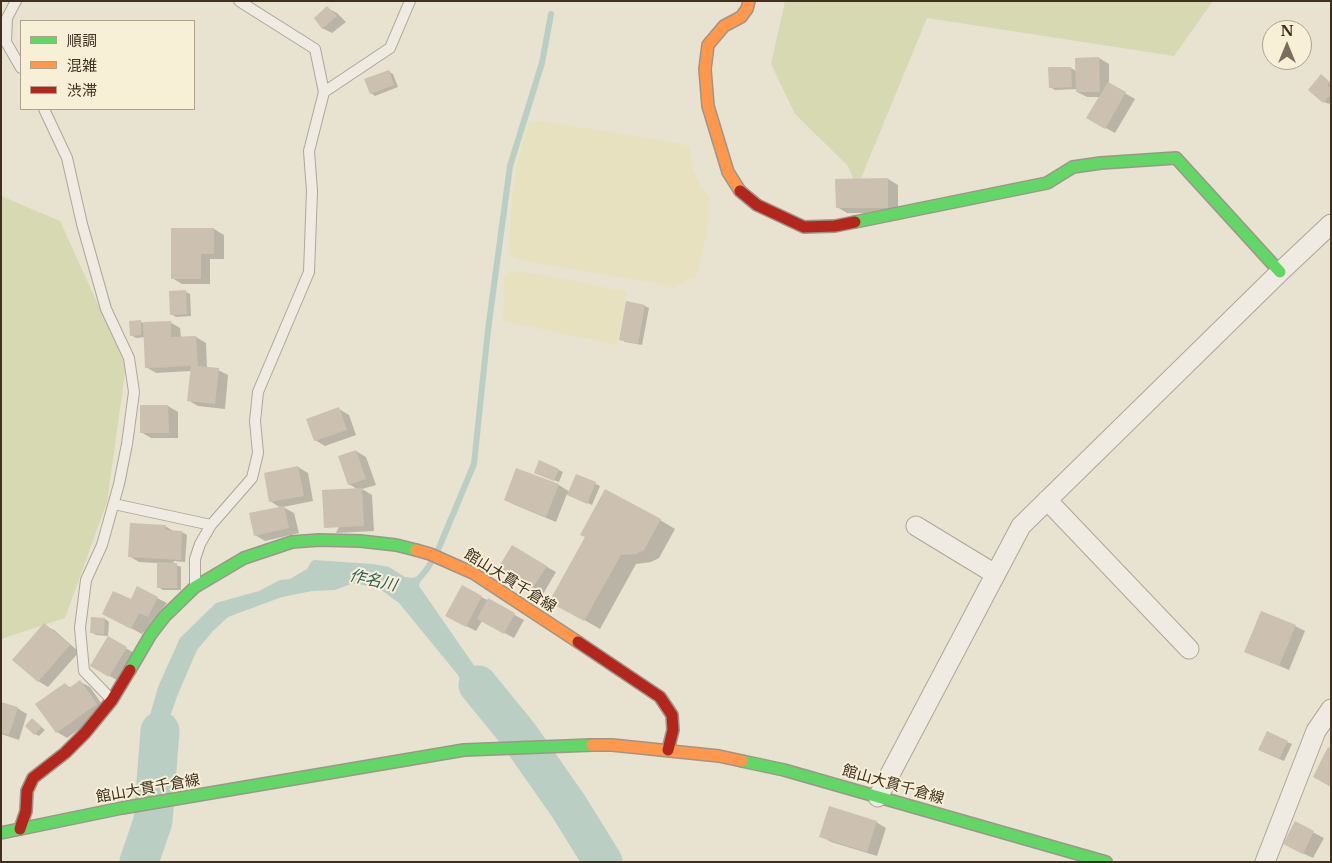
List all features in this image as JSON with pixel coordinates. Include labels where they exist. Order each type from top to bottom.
[{"type":"main road","points":[[750,1],[741,17],[724,26],[708,44],[705,69],[708,106],[728,172],[740,191],[758,205],[804,227],[835,226],[1047,182],[1073,167],[1101,163],[1176,158],[1280,272]]},
{"type":"main road","name":"館山大貫千倉線","points":[[20,829],[26,810],[27,791],[33,778],[78,740],[112,700],[151,634],[165,616],[195,587],[244,558],[292,542],[320,540],[360,541],[396,545],[434,556],[473,573],[660,697],[672,715],[673,730],[668,750]]},
{"type":"main road","name":"館山大貫千倉線","points":[[1,833],[122,808],[464,750],[612,745],[719,756],[760,764],[1106,862]]},
{"type":"street","points":[[878,797],[1020,526],[1331,224]]},
{"type":"street","points":[[1047,500],[1189,649]]},
{"type":"street","points":[[916,526],[995,574]]},
{"type":"street","points":[[1265,862],[1316,731],[1331,709]]},
{"type":"lane","points":[[16,1],[7,18],[6,42],[20,66]]},
{"type":"lane","points":[[195,587],[195,559],[200,544],[211,525],[252,478],[258,454],[255,421],[258,392],[309,272],[312,191],[309,151],[324,92],[315,49],[239,1]]},
{"type":"lane","points":[[324,92],[390,48],[410,1]]},
{"type":"lane","points":[[44,110],[67,158],[82,224],[106,309],[129,358],[134,392],[127,444],[114,504],[102,545],[86,580],[80,628],[84,671],[112,700]]},
{"type":"lane","points":[[114,504],[211,525]]},
{"type":"shaded area","points":[[541,121],[683,144],[690,147],[692,167],[701,187],[709,197],[707,233],[696,278],[686,280],[673,289],[656,283],[525,261],[508,254],[512,198],[517,166],[528,123]]},
{"type":"shaded area","points":[[509,273],[539,274],[627,292],[617,345],[503,321],[504,277]]},
{"type":"green space","points":[[785,1],[1213,1],[1174,56],[927,18],[857,188],[848,166],[795,114],[771,64]]},
{"type":"green space","points":[[1,196],[60,221],[126,366],[107,502],[65,618],[1,639]]},
{"type":"water","points":[[314,560],[373,564],[389,567],[405,577],[413,578],[418,576],[419,586],[489,687],[494,692],[502,693],[524,726],[488,728],[469,701],[458,675],[399,603],[380,589],[351,584],[335,590],[312,591],[282,597],[228,617],[213,631],[197,650],[170,717],[166,783],[143,787],[147,767],[150,715],[158,687],[180,638],[216,603],[259,591],[280,580],[290,579],[307,569]]},
{"type":"pier","points":[[527,726],[525,728],[488,731],[485,729]]},
{"type":"building","points":[[327,6],[337,16],[322,29],[314,18]]},
{"type":"building","points":[[1099,57],[1100,92],[1076,92],[1075,58]]},
{"type":"building","points":[[1048,67],[1071,67],[1072,87],[1049,88]]},
{"type":"building","points":[[389,70],[394,85],[370,94],[364,79]]},
{"type":"building","points":[[1321,74],[1330,82],[1327,85],[1331,88],[1331,94],[1323,103],[1308,90]]},
{"type":"building","points":[[1108,82],[1126,92],[1105,129],[1086,118]]},
{"type":"building","points":[[888,178],[888,208],[836,208],[835,179]]},
{"type":"building","points":[[171,228],[214,228],[214,254],[201,254],[201,279],[171,279]]},
{"type":"building","points":[[186,290],[187,314],[170,315],[169,291]]},
{"type":"building","points":[[626,301],[645,305],[638,344],[619,340]]},
{"type":"building","points":[[141,320],[141,335],[130,336],[129,321]]},
{"type":"building","points":[[171,321],[171,337],[196,336],[198,366],[219,368],[215,404],[187,401],[191,366],[145,368],[143,322]]},
{"type":"building","points":[[140,405],[168,405],[169,433],[140,433]]},
{"type":"building","points":[[339,407],[347,430],[314,441],[306,419]]},
{"type":"building","points":[[356,450],[366,479],[348,485],[338,456]]},
{"type":"building","points":[[539,460],[559,469],[554,481],[534,473]]},
{"type":"building","points":[[298,466],[304,496],[269,502],[264,473]]},
{"type":"building","points":[[516,468],[559,484],[546,517],[504,500]]},
{"type":"building","points":[[576,474],[596,482],[587,504],[567,495]]},
{"type":"building","points":[[362,488],[364,526],[324,528],[322,490]]},
{"type":"building","points":[[605,489],[661,519],[644,550],[636,554],[621,555],[584,621],[549,602],[585,537],[580,535]]},
{"type":"building","points":[[284,506],[289,528],[254,536],[249,513]]},
{"type":"building","points":[[130,523],[166,525],[165,530],[182,531],[181,560],[128,557]]},
{"type":"building","points":[[512,545],[547,566],[532,589],[498,568]]},
{"type":"building","points":[[157,562],[177,563],[177,588],[157,588]]},
{"type":"building","points":[[462,585],[482,596],[466,627],[445,616]]},
{"type":"building","points":[[137,586],[158,597],[148,617],[139,613],[131,629],[102,614],[113,591],[131,599]]},
{"type":"building","points":[[488,598],[515,613],[504,634],[477,619]]},
{"type":"building","points":[[1261,611],[1296,625],[1279,666],[1244,652]]},
{"type":"building","points":[[91,617],[105,618],[104,634],[90,633]]},
{"type":"building","points":[[44,623],[70,645],[38,682],[12,660]]},
{"type":"building","points":[[108,636],[127,647],[109,677],[90,666]]},
{"type":"building","points":[[80,680],[97,704],[56,733],[35,704],[65,683],[69,688]]},
{"type":"building","points":[[1,702],[18,707],[9,735],[1,733]]},
{"type":"building","points":[[32,718],[42,727],[34,735],[25,726]]},
{"type":"building","points":[[1267,731],[1288,741],[1279,759],[1258,750]]},
{"type":"building","points":[[1328,747],[1331,749],[1331,787],[1313,777]]},
{"type":"building","points":[[829,806],[877,821],[867,852],[819,837]]},
{"type":"building","points":[[1295,821],[1314,831],[1303,854],[1283,844]]},
{"type":"waterway","points":[[438,550],[474,464],[488,330],[510,166],[542,63],[551,14]]},
{"type":"waterway","points":[[413,584],[432,561]]},
{"type":"waterway","name":"作名川","points":[[478,685],[518,734],[569,807],[603,862]]},
{"type":"waterway","name":"作名川","points":[[139,862],[153,821],[160,731]]},
{"type":"traffic: fast","points":[[855,222],[1047,183],[1073,167],[1101,163],[1176,158],[1280,272]]},
{"type":"traffic: fast","points":[[130,670],[151,634],[165,616],[195,587],[244,558],[292,542],[319,540],[360,541],[396,545],[416,550]]},
{"type":"traffic: fast","points":[[1,833],[122,808],[464,750],[592,745]]},
{"type":"traffic: fast","points":[[742,761],[784,770],[1106,862]]},
{"type":"traffic: slow","points":[[740,191],[728,172],[708,106],[705,69],[708,45],[724,26],[741,17],[747,9],[749,1]]},
{"type":"traffic: slow","points":[[416,550],[430,554],[473,573],[578,642]]},
{"type":"traffic: slow","points":[[592,745],[612,745],[719,756],[742,761]]},
{"type":"traffic: jam","points":[[740,191],[757,205],[804,227],[835,226],[855,222]]},
{"type":"traffic: jam","points":[[578,642],[660,697],[672,715],[673,730],[668,750]]},
{"type":"traffic: jam","points":[[20,829],[26,811],[27,791],[33,778],[65,753],[85,733],[112,700],[130,670]]}]
